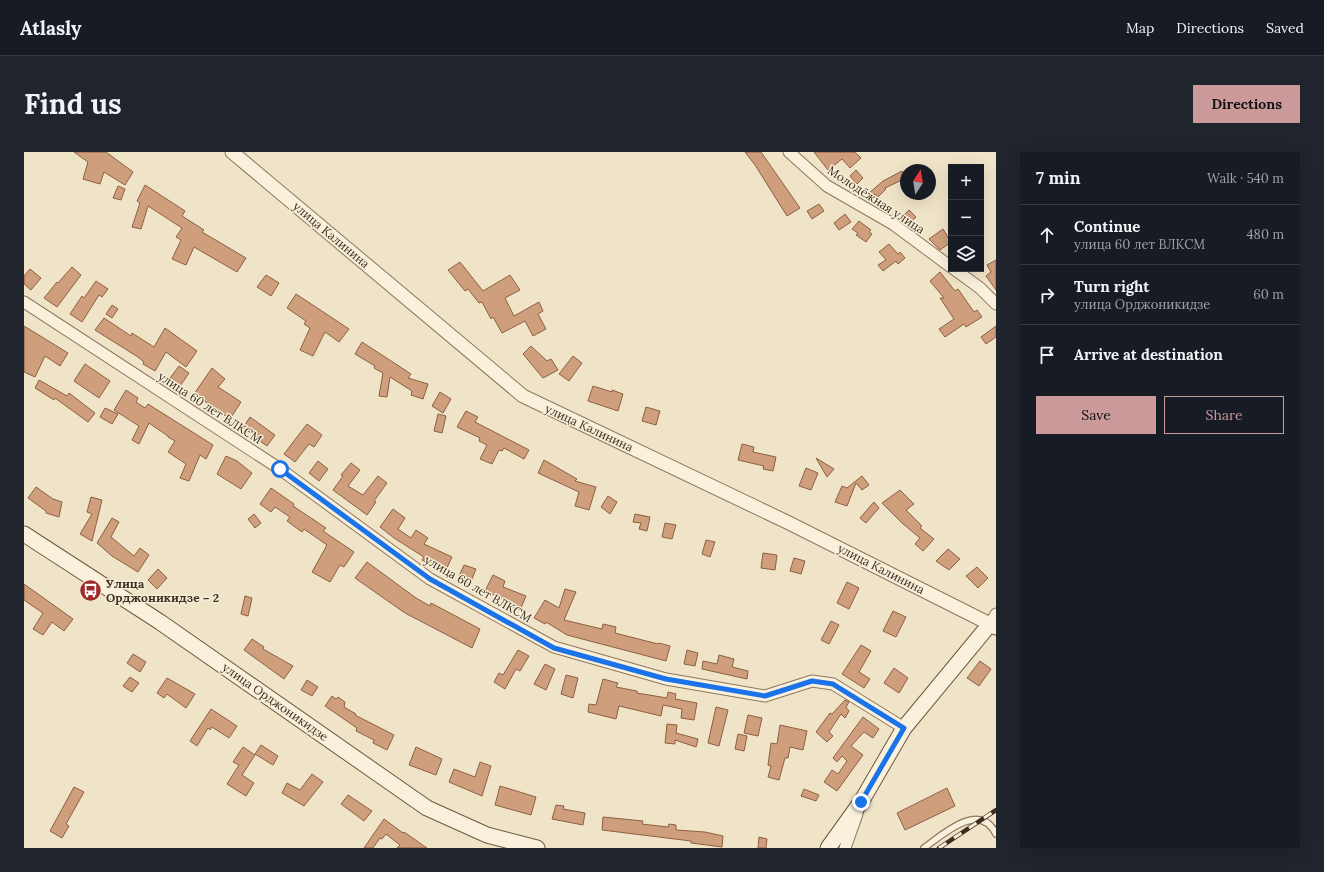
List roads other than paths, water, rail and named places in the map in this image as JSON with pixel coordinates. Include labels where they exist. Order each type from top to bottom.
[{"type":"main road","name":"улица Орджоникидзе","points":[[24,534],[160,622],[427,808],[488,835],[537,848]]},
{"type":"main road","points":[[828,848],[861,802],[904,728],[994,622]]},
{"type":"street","name":"улица Калинина","points":[[232,152],[523,396],[994,622]]},
{"type":"street","name":"Молодёжная улица","points":[[789,152],[827,186],[893,224],[948,264]]},
{"type":"street","points":[[958,272],[980,288],[996,304]]},
{"type":"street","name":"улица 60 лет ВЛКСМ","points":[[24,302],[280,469],[430,579],[554,648],[666,679],[765,696],[812,681],[833,684],[904,728]]},
{"type":"street","points":[[848,846],[861,802]]},
{"type":"lane","points":[[924,848],[954,827],[973,818],[984,821],[996,834]]},
{"type":"railway","points":[[939,848],[996,810]]},
{"type":"place","name":"Улица Орджоникидзе – 2","points":[[91,591]]}]
